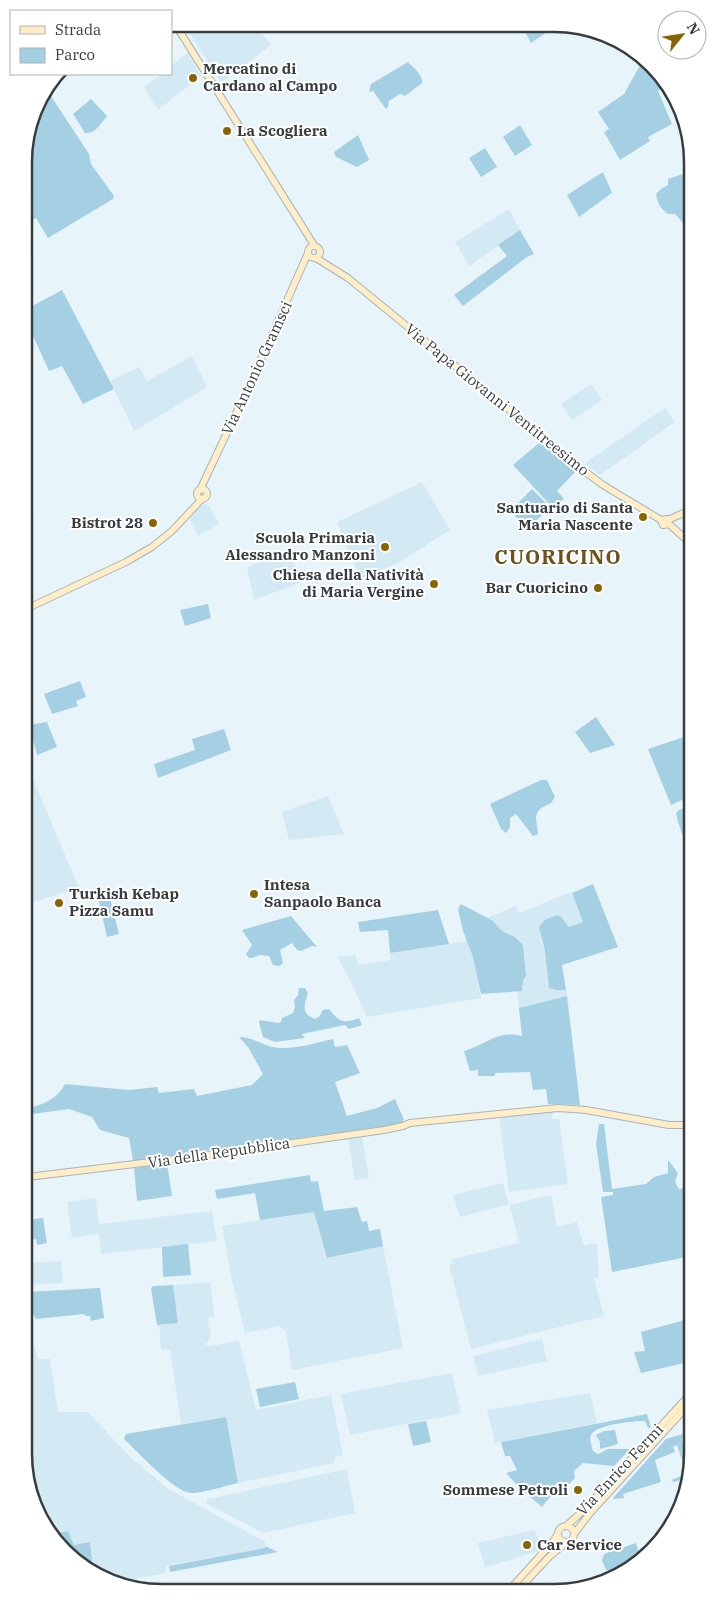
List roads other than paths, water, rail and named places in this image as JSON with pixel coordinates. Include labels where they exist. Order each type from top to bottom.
[{"type":"street","points":[[180,32],[304,230],[313,253]]},
{"type":"street","name":"Via Papa Giovanni Ventitreesimo","points":[[313,253],[338,271],[580,468],[603,485],[666,521],[684,538]]},
{"type":"street","name":"Via Antonio Gramsci","points":[[33,606],[137,556],[161,541],[202,494],[213,465],[301,272],[313,253]]},
{"type":"street","points":[[666,521],[684,513]]},
{"type":"street","name":"Via della Repubblica","points":[[32,1176],[208,1155],[384,1130],[410,1123],[558,1108],[586,1110],[670,1125],[684,1125]]},
{"type":"street","name":"Via Enrico Fermi","points":[[566,1526],[584,1510],[684,1401]]},
{"type":"street","name":"Via Enrico Fermi","points":[[574,1534],[591,1512],[684,1410]]},
{"type":"street","points":[[515,1584],[551,1544],[560,1528],[566,1526],[572,1528],[574,1534],[572,1539],[549,1557],[524,1584]]},
{"type":"street","points":[[558,1534],[561,1540],[567,1542]]},
{"type":"place","name":"Mercatino di Cardano al Campo","points":[[193,78]]},
{"type":"place","name":"La Scogliera","points":[[227,131]]},
{"type":"place","name":"Santuario di Santa Maria Nascente","points":[[643,517]]},
{"type":"place","name":"Bistrot 28","points":[[153,523]]},
{"type":"place","name":"Scuola Primaria Alessandro Manzoni","points":[[385,547]]},
{"type":"place","name":"Chiesa della Natività di Maria Vergine","points":[[434,584]]},
{"type":"place","name":"Bar Cuoricino","points":[[598,588]]},
{"type":"place","name":"Intesa Sanpaolo Banca","points":[[254,894]]},
{"type":"place","name":"Turkish Kebap Pizza Samu","points":[[59,903]]},
{"type":"place","name":"Sommese Petroli","points":[[578,1490]]},
{"type":"place","name":"Car Service","points":[[527,1545]]},
{"type":"district","name":"CUORICINO","points":[[558,557]]}]
